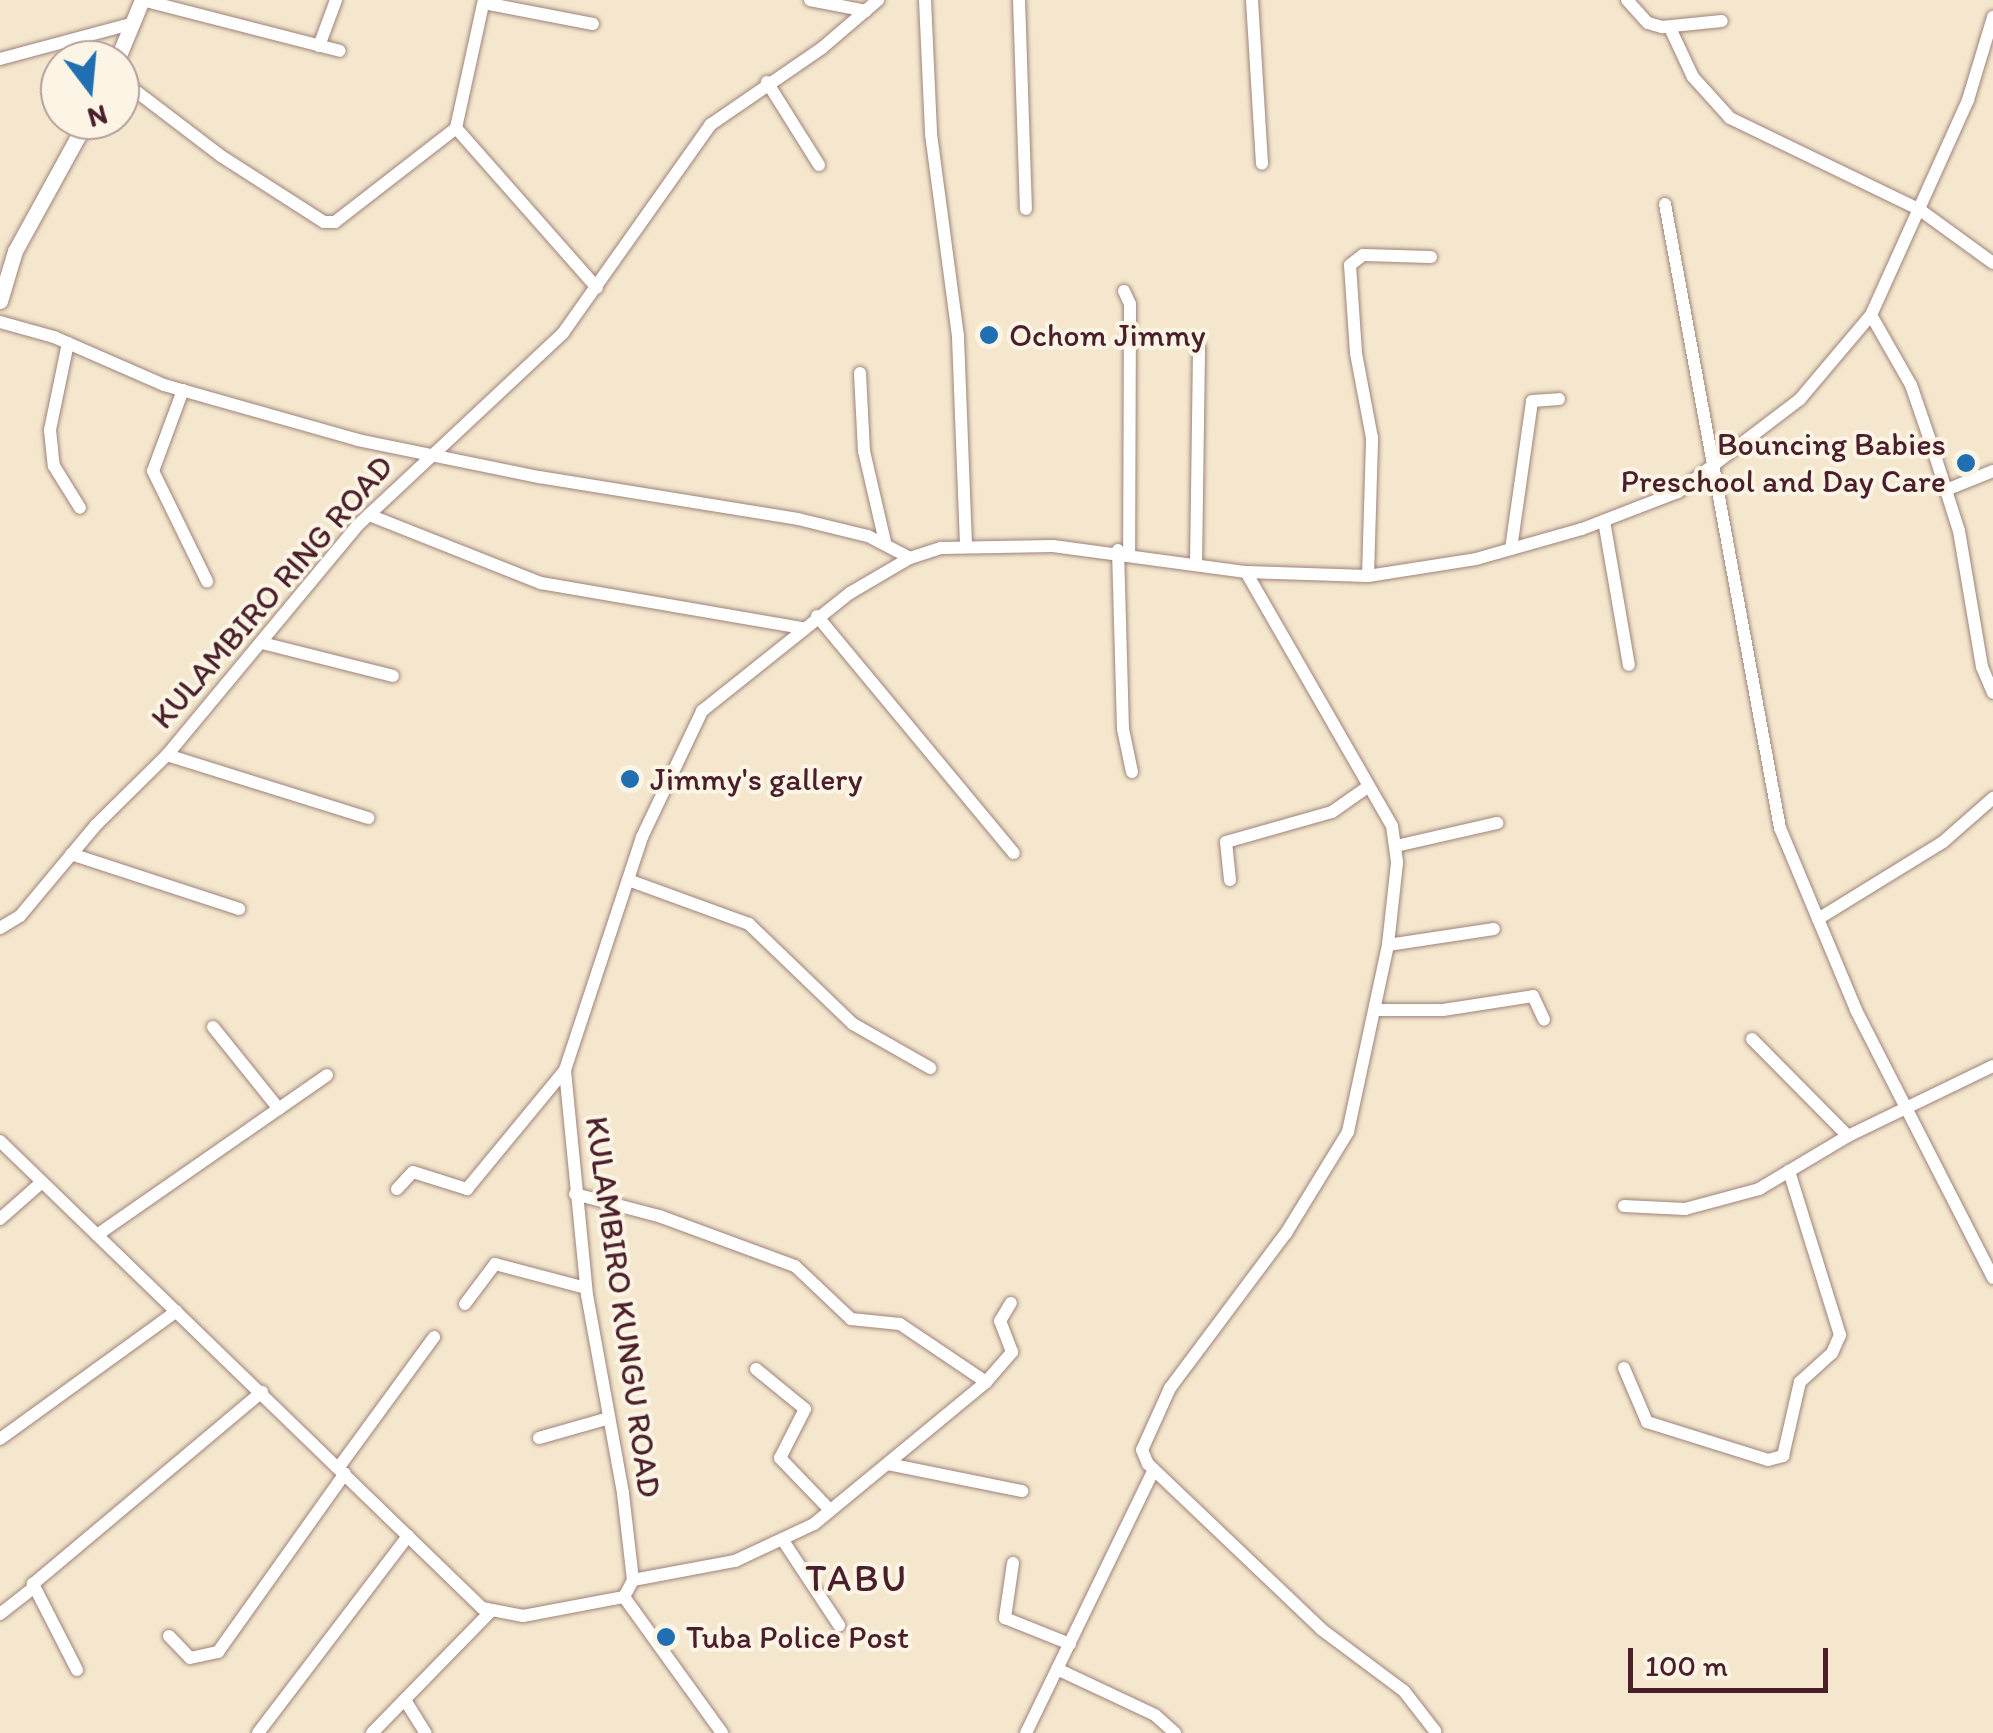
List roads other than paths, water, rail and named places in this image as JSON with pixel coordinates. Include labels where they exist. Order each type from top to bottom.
[{"type":"street","points":[[127,40],[142,0],[340,51]]},
{"type":"street","points":[[319,46],[336,0]]},
{"type":"street","points":[[810,0],[866,11]]},
{"type":"street","name":"KULAMBIRO RING ROAD","points":[[0,928],[20,916],[71,854],[167,755],[369,514],[428,454],[534,365],[598,288],[710,125],[878,0]]},
{"type":"street","points":[[924,0],[931,134],[958,337],[966,546]]},
{"type":"street","points":[[1019,0],[1026,209]]},
{"type":"street","points":[[1252,0],[1262,164]]},
{"type":"street","points":[[1628,0],[1648,23],[1670,28],[1722,22]]},
{"type":"street","points":[[140,94],[324,222],[344,218],[456,128],[484,1],[593,24]]},
{"type":"street","name":"KULAMBIRO KUNGU ROAD","points":[[633,1580],[586,1288],[565,1070],[628,880],[688,730],[801,628],[910,558],[966,546],[1124,551],[1246,572],[1368,576],[1511,549],[1604,521],[1678,492],[1800,399],[1871,315],[1968,100],[1993,17]]},
{"type":"street","points":[[0,59],[134,23]]},
{"type":"street","points":[[1670,28],[1693,77],[1730,118],[1920,210],[1993,263]]},
{"type":"street","points":[[767,82],[819,166]]},
{"type":"street","points":[[456,128],[598,288]]},
{"type":"street","points":[[0,301],[15,251],[76,140]]},
{"type":"street","points":[[1666,204],[1776,812],[1818,919],[1904,1108],[1993,1278]]},
{"type":"street","points":[[1368,576],[1372,438],[1356,353],[1350,264],[1363,254],[1431,257]]},
{"type":"street","points":[[1124,291],[1130,304],[1122,721],[1132,772]]},
{"type":"street","points":[[1871,315],[1912,384],[1946,490],[1993,693]]},
{"type":"street","points":[[0,322],[68,344],[183,390],[428,454],[798,519],[885,542],[910,558]]},
{"type":"street","points":[[68,344],[50,430],[54,466],[80,508]]},
{"type":"street","points":[[1196,565],[1199,347]]},
{"type":"street","points":[[860,373],[864,451],[885,542]]},
{"type":"street","points":[[183,390],[154,470],[207,581]]},
{"type":"street","points":[[1511,549],[1532,401],[1559,399]]},
{"type":"street","points":[[1946,490],[1993,471]]},
{"type":"street","points":[[369,514],[541,583],[801,628]]},
{"type":"street","points":[[1604,521],[1628,665]]},
{"type":"street","points":[[1246,572],[1369,786],[1396,846],[1388,945],[1348,1132],[1286,1233],[1170,1388],[1142,1444],[1154,1469],[1322,1629],[1404,1691],[1435,1731]]},
{"type":"street","points":[[817,616],[1014,854]]},
{"type":"street","points":[[262,643],[393,676]]},
{"type":"street","points":[[167,755],[368,818]]},
{"type":"street","points":[[1230,880],[1226,842],[1332,812],[1369,786]]},
{"type":"street","points":[[1818,919],[1944,842],[1993,798]]},
{"type":"street","points":[[1396,846],[1497,823]]},
{"type":"street","points":[[71,854],[240,909]]},
{"type":"street","points":[[628,880],[749,924],[853,1024],[930,1068]]},
{"type":"street","points":[[1388,945],[1494,930]]},
{"type":"street","points":[[1375,1010],[1443,1010],[1534,996],[1544,1020]]},
{"type":"street","points":[[213,1028],[279,1109]]},
{"type":"street","points":[[1752,1039],[1848,1136]]},
{"type":"street","points":[[1624,1206],[1702,1206],[1788,1171],[1848,1136],[1993,1066]]},
{"type":"street","points":[[396,1189],[413,1172],[467,1189],[565,1070]]},
{"type":"street","points":[[96,1235],[327,1075]]},
{"type":"street","points":[[0,1141],[408,1536],[491,1611],[542,1614],[624,1596],[633,1580],[734,1561],[784,1542],[830,1510],[986,1382],[1012,1352],[1000,1321],[1011,1303]]},
{"type":"street","points":[[1624,1368],[1647,1422],[1768,1460],[1783,1456],[1800,1382],[1832,1352],[1840,1335],[1788,1171]]},
{"type":"street","points":[[0,1218],[42,1182]]},
{"type":"street","points":[[575,1194],[659,1216],[795,1266],[839,1312],[900,1324],[986,1382]]},
{"type":"street","points":[[465,1304],[495,1264],[586,1288]]},
{"type":"street","points":[[0,1439],[176,1311]]},
{"type":"street","points":[[168,1636],[190,1658],[218,1652],[434,1337]]},
{"type":"street","points":[[756,1369],[805,1409],[780,1458],[830,1510]]},
{"type":"street","points":[[0,1614],[262,1392]]},
{"type":"street","points":[[539,1438],[609,1418]]},
{"type":"street","points":[[888,1464],[1022,1491]]},
{"type":"street","points":[[1026,1733],[1154,1469]]},
{"type":"street","points":[[258,1733],[408,1536]]},
{"type":"street","points":[[784,1542],[839,1625]]},
{"type":"street","points":[[1013,1563],[1005,1618],[1070,1644]]},
{"type":"street","points":[[32,1590],[76,1670]]},
{"type":"street","points":[[624,1596],[722,1733]]},
{"type":"street","points":[[372,1733],[491,1611]]},
{"type":"street","points":[[1057,1670],[1155,1715],[1175,1733]]},
{"type":"street","points":[[406,1700],[426,1733]]},
{"type":"place","name":"Ochom Jimmy","points":[[989,335]]},
{"type":"place","name":"Bouncing Babies Preschool and Day Care","points":[[1966,463]]},
{"type":"place","name":"Jimmy's gallery","points":[[630,779]]},
{"type":"place","name":"Tuba Police Post","points":[[666,1637]]},
{"type":"district","name":"TABU","points":[[857,1579]]}]
